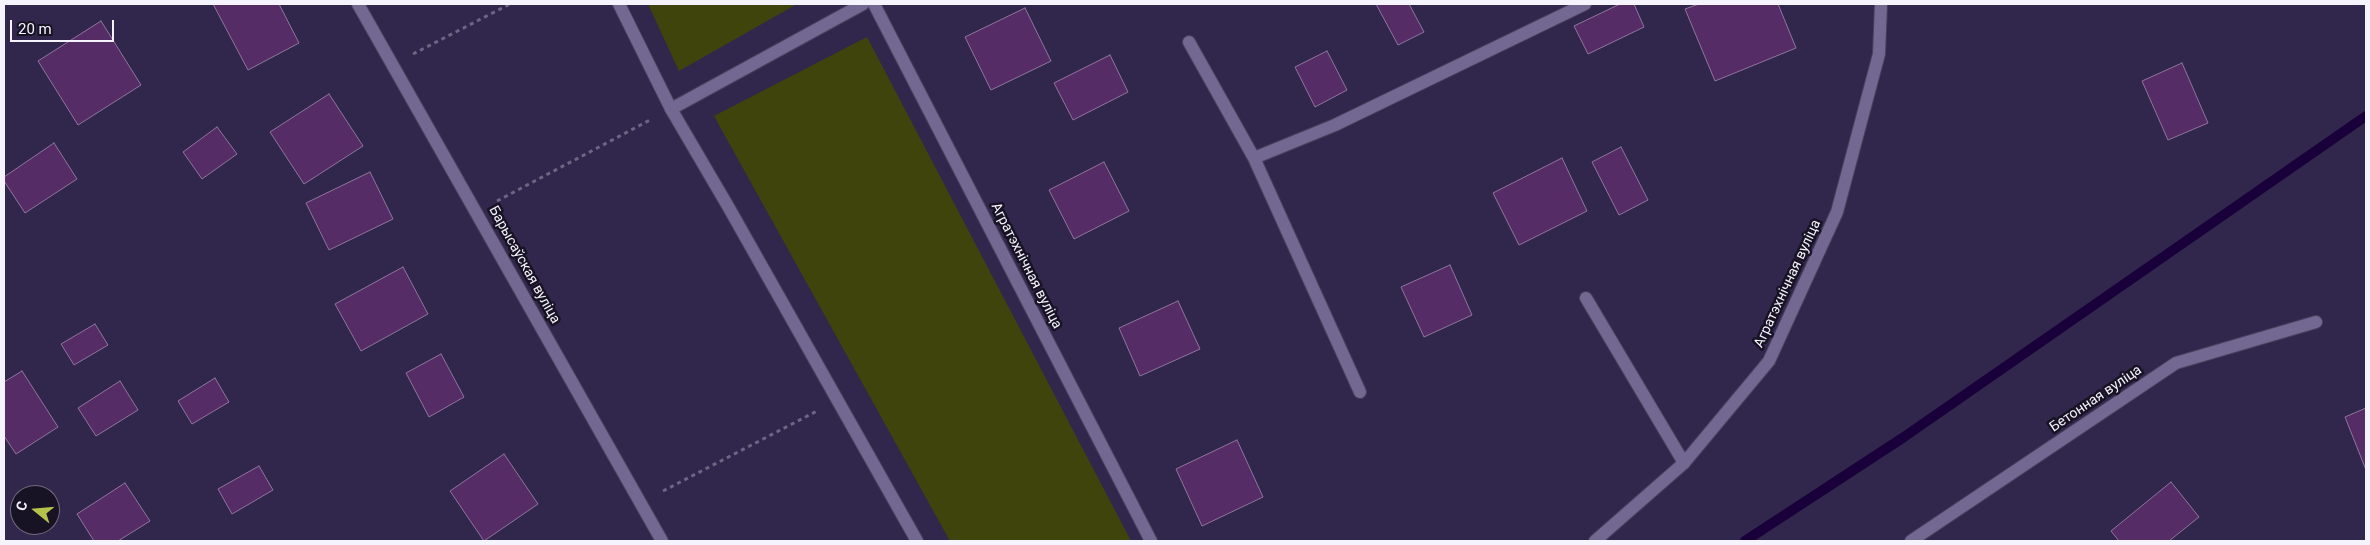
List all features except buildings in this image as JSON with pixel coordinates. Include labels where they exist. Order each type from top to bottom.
[{"type":"street","name":"Барысаўская вуліца","points":[[358,4],[662,541]]},
{"type":"street","points":[[619,4],[671,109],[917,541]]},
{"type":"street","points":[[671,109],[863,4]]},
{"type":"street","name":"Агратэхнічная вуліца","points":[[874,4],[1151,541]]},
{"type":"street","points":[[1254,158],[1335,125],[1585,4]]},
{"type":"street","name":"Агратэхнічная вуліца","points":[[1595,541],[1684,463],[1769,361],[1837,212],[1879,54],[1881,4]]},
{"type":"street","points":[[1189,42],[1254,158],[1360,392]]},
{"type":"street","points":[[1586,298],[1684,463]]},
{"type":"street","name":"Бетонная вуліца","points":[[1911,541],[2176,363],[2316,322]]},
{"type":"path","points":[[392,64],[510,4]]},
{"type":"path","points":[[476,212],[671,109]]},
{"type":"path","points":[[640,502],[838,401]]},
{"type":"green space","points":[[648,4],[797,4],[679,71]]},
{"type":"green space","points":[[867,37],[1131,541],[950,541],[714,116]]},
{"type":"waterway","points":[[1745,541],[1904,437],[2366,116]]}]
